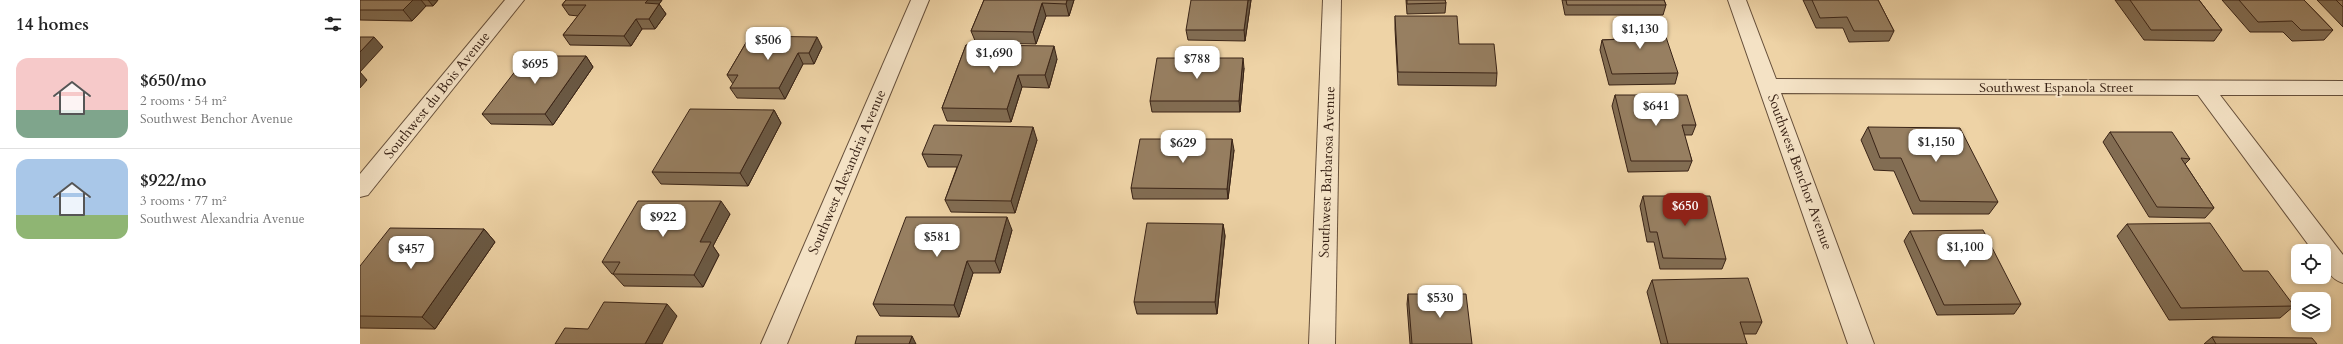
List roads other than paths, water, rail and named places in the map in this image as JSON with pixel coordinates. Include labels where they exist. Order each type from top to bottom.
[{"type":"street","name":"Southwest du Bois Avenue","points":[[360,189],[515,0]]},
{"type":"street","name":"Southwest Alexandria Avenue","points":[[774,344],[920,0]]},
{"type":"street","name":"Southwest Barbarosa Avenue","points":[[1322,344],[1332,0]]},
{"type":"street","name":"Southwest Benchor Avenue","points":[[1737,0],[1862,344]]},
{"type":"street","name":"Southwest Espanola Street","points":[[1769,86],[2343,88]]},
{"type":"street","points":[[2204,88],[2343,273]]}]
